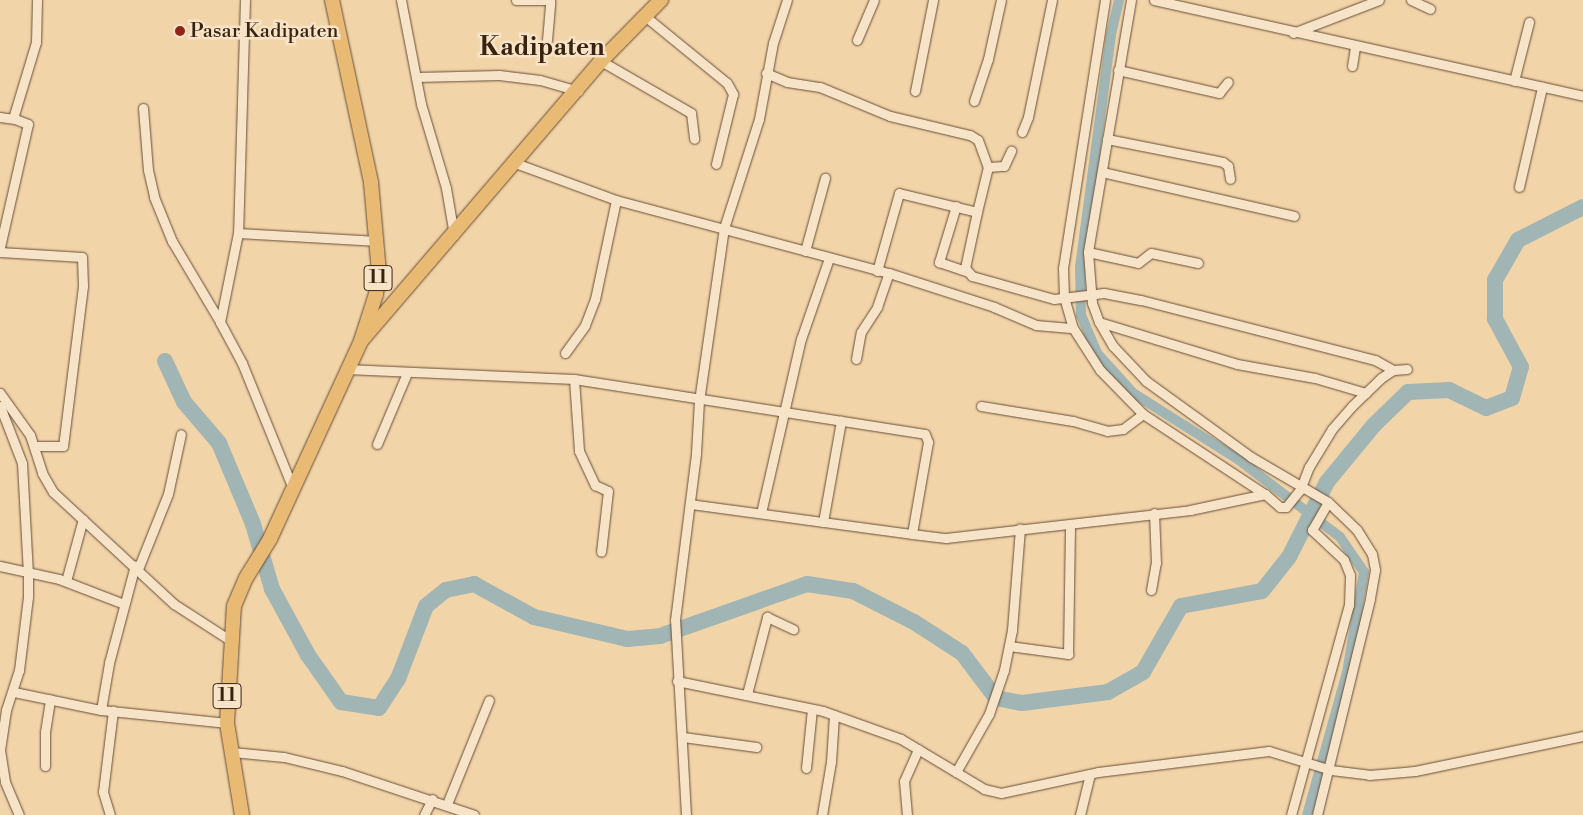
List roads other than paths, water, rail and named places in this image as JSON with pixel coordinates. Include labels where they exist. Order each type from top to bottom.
[{"type":"main road","name":"11","points":[[242,815],[227,723],[234,606],[246,578],[270,539],[292,486],[346,369],[361,341],[376,294],[378,241],[371,182],[332,0]]},
{"type":"main road","points":[[361,341],[578,91],[601,61],[661,0]]},
{"type":"street","points":[[15,119],[16,104],[31,64],[38,29],[37,0]]},
{"type":"street","points":[[220,322],[238,233],[245,0]]},
{"type":"street","points":[[402,0],[421,104],[446,188],[454,235]]},
{"type":"street","points":[[516,0],[550,1],[547,40]]},
{"type":"street","points":[[686,815],[683,738],[677,681],[678,644],[675,620],[690,504],[699,401],[724,228],[760,118],[766,73],[787,0]]},
{"type":"street","points":[[857,40],[874,0]]},
{"type":"street","points":[[915,91],[933,0]]},
{"type":"street","points":[[974,101],[988,59],[1001,0]]},
{"type":"street","points":[[1022,132],[1028,117],[1052,0]]},
{"type":"street","points":[[1105,0],[1067,228],[1065,297],[1073,328],[1100,370],[1144,414],[1265,494],[1280,507],[1289,506],[1303,489],[1332,429],[1366,393],[1393,370]]},
{"type":"street","points":[[1132,0],[1118,70],[1088,252],[1088,294],[1099,322],[1113,346],[1146,381],[1251,458],[1326,501],[1357,530],[1372,554],[1376,570],[1317,815]]},
{"type":"street","points":[[1154,0],[1293,33],[1583,96]]},
{"type":"street","points":[[1293,33],[1379,0]]},
{"type":"street","points":[[1411,0],[1430,9]]},
{"type":"street","points":[[646,17],[728,83],[733,94],[716,164]]},
{"type":"street","points":[[1514,81],[1529,22]]},
{"type":"street","points":[[1352,66],[1355,46]]},
{"type":"street","points":[[601,61],[691,113],[694,139]]},
{"type":"street","points":[[1118,70],[1219,94],[1228,82]]},
{"type":"street","points":[[766,73],[787,82],[820,87],[890,116],[970,135],[978,140],[988,168],[976,212],[965,271]]},
{"type":"street","points":[[417,77],[499,76],[540,80],[578,91]]},
{"type":"street","points":[[1519,187],[1542,87]]},
{"type":"street","points":[[143,108],[148,170],[154,197],[172,241],[242,363],[292,486]]},
{"type":"street","points":[[0,117],[15,119],[28,124],[0,247]]},
{"type":"street","points":[[1107,138],[1223,162],[1228,166],[1230,179]]},
{"type":"street","points":[[988,168],[1004,166],[1011,150]]},
{"type":"street","points":[[515,163],[616,200],[889,273],[994,307],[1036,325],[1073,328]]},
{"type":"street","points":[[1102,172],[1294,216]]},
{"type":"street","points":[[805,251],[825,178]]},
{"type":"street","points":[[877,271],[899,193],[976,212]]},
{"type":"street","points":[[565,353],[585,325],[595,299],[616,200]]},
{"type":"street","points":[[956,206],[939,262],[1020,290],[1054,299],[1088,294],[1141,300],[1375,360],[1393,370],[1407,369]]},
{"type":"street","points":[[238,233],[378,241]]},
{"type":"street","points":[[0,252],[82,257],[83,286],[63,446],[34,446]]},
{"type":"street","points":[[1088,252],[1138,263],[1151,253],[1198,263]]},
{"type":"street","points":[[761,513],[786,413],[786,399],[801,339],[830,258]]},
{"type":"street","points":[[856,359],[861,332],[876,307],[889,273]]},
{"type":"street","points":[[1099,322],[1237,364],[1315,378],[1366,393]]},
{"type":"street","points":[[346,369],[574,379],[682,395],[699,401],[913,431],[927,437],[912,534]]},
{"type":"street","points":[[377,444],[407,373]]},
{"type":"street","points":[[574,379],[578,451],[596,486],[608,491],[600,552]]},
{"type":"street","points":[[0,392],[34,446],[42,473],[53,492],[137,567],[174,604],[232,642]]},
{"type":"street","points":[[0,406],[12,432],[22,463],[28,574],[25,634],[14,692],[6,710],[0,750],[5,782],[18,815]]},
{"type":"street","points":[[981,406],[1073,421],[1107,430],[1123,429],[1144,414]]},
{"type":"street","points":[[12,432],[18,418]]},
{"type":"street","points":[[823,522],[841,421]]},
{"type":"street","points":[[101,710],[108,663],[124,604],[137,567],[168,494],[181,434]]},
{"type":"street","points":[[690,504],[946,538],[1020,528],[1070,526],[1154,513],[1190,510],[1265,494]]},
{"type":"street","points":[[1292,815],[1350,605],[1350,574],[1344,560],[1312,530],[1312,525],[1322,511],[1326,501]]},
{"type":"street","points":[[1151,590],[1156,563],[1154,513]]},
{"type":"street","points":[[66,581],[83,519]]},
{"type":"street","points":[[1009,646],[1068,654],[1070,526]]},
{"type":"street","points":[[956,772],[973,748],[993,704],[1000,683],[1009,646],[1020,528]]},
{"type":"street","points":[[0,566],[28,574],[66,581],[124,604]]},
{"type":"street","points":[[747,694],[767,618],[793,629]]},
{"type":"street","points":[[677,681],[747,694],[834,715],[902,739],[984,789],[1000,793],[1090,774],[1269,751],[1329,769],[1369,775],[1415,771],[1583,736]]},
{"type":"street","points":[[14,692],[101,710],[227,723]]},
{"type":"street","points":[[45,766],[45,732],[50,700]]},
{"type":"street","points":[[447,804],[489,700]]},
{"type":"street","points":[[806,768],[812,709]]},
{"type":"street","points":[[110,815],[103,792],[113,711]]},
{"type":"street","points":[[822,815],[831,762],[834,715]]},
{"type":"street","points":[[683,738],[756,747]]},
{"type":"street","points":[[907,815],[904,780],[918,749]]},
{"type":"street","points":[[232,752],[284,757],[332,769],[432,799],[474,815]]},
{"type":"street","points":[[1080,815],[1090,774]]},
{"type":"street","points":[[424,815],[432,799]]},
{"type":"waterway","points":[[1119,0],[1111,35],[1080,266],[1081,315],[1097,353],[1133,393],[1239,460],[1340,537],[1364,572],[1347,672],[1307,815]]},
{"type":"waterway","points":[[165,361],[184,402],[219,443],[253,524],[272,589],[308,655],[341,702],[379,708],[398,679],[426,606],[446,590],[474,584],[534,617],[627,639],[660,636],[807,584],[853,591],[914,622],[962,653],[996,698],[1022,703],[1108,692],[1143,672],[1181,606],[1262,591],[1289,557],[1327,482],[1374,425],[1408,392],[1449,390],[1486,408],[1512,398],[1521,367],[1495,319],[1495,280],[1518,240],[1583,207]]},
{"type":"place","name":"Pasar Kadipaten","points":[[180,31]]},
{"type":"district","name":"Kadipaten","points":[[542,48]]}]
